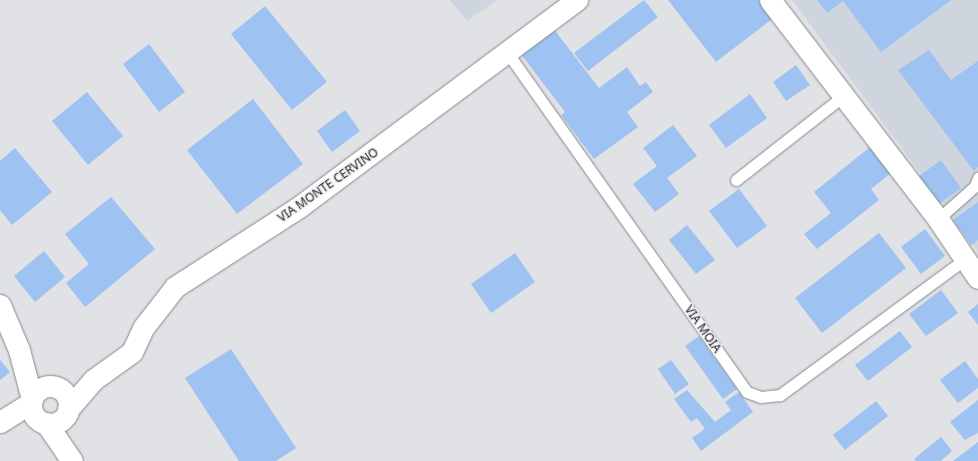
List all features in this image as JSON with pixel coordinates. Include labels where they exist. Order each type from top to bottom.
[{"type":"street","name":"VIA MONTE CERVINO","points":[[67,411],[93,380],[132,352],[143,328],[176,287],[299,207],[577,0]]},
{"type":"street","points":[[770,0],[842,97],[938,219],[964,260],[978,278]]},
{"type":"street","points":[[0,305],[19,350],[34,414],[43,422],[70,456]]},
{"type":"street","points":[[19,350],[66,397],[70,456]]},
{"type":"street","name":"VIA MONTE CERVINO","points":[[55,387],[93,380]]},
{"type":"street","points":[[3,421],[32,401],[41,388],[55,387]]},
{"type":"street","points":[[3,421],[58,422],[67,411]]},
{"type":"lane","name":"VIA MOIA","points":[[507,52],[747,392],[761,397],[780,395],[964,260]]},
{"type":"lane","points":[[736,180],[842,97]]},
{"type":"lane","points":[[938,219],[975,186],[978,178]]},
{"type":"shaded area","points":[[450,0],[497,0],[467,21]]},
{"type":"shaded area","points":[[792,0],[978,0],[978,251]]},
{"type":"building","points":[[644,0],[658,17],[588,71],[574,53]]},
{"type":"building","points":[[668,0],[758,0],[772,19],[716,62]]},
{"type":"building","points":[[817,0],[951,0],[881,52],[843,1],[827,13]]},
{"type":"building","points":[[265,6],[327,82],[292,110],[231,34]]},
{"type":"building","points":[[553,28],[599,88],[627,67],[640,86],[646,82],[653,92],[627,112],[638,127],[594,159],[561,115],[565,112],[520,53]]},
{"type":"building","points":[[149,44],[185,92],[159,112],[123,64]]},
{"type":"building","points":[[929,50],[951,80],[978,61],[978,167],[974,171],[898,70]]},
{"type":"building","points":[[796,65],[810,85],[786,101],[773,82]]},
{"type":"building","points":[[87,92],[123,136],[88,165],[52,121]]},
{"type":"building","points":[[750,94],[767,118],[726,148],[709,125]]},
{"type":"building","points":[[253,99],[303,164],[237,214],[187,150]]},
{"type":"building","points":[[345,110],[360,131],[332,152],[317,131]]},
{"type":"building","points":[[673,125],[697,156],[667,178],[679,194],[655,212],[633,184],[657,166],[643,148]]},
{"type":"building","points":[[870,147],[891,173],[871,189],[879,200],[817,249],[804,234],[831,213],[814,192]]},
{"type":"building","points":[[15,148],[52,192],[12,225],[0,210],[0,161]]},
{"type":"building","points":[[941,160],[961,188],[938,205],[918,177]]},
{"type":"building","points":[[739,189],[767,226],[737,248],[709,211]]},
{"type":"building","points":[[111,197],[155,249],[85,307],[66,283],[89,264],[65,234]]},
{"type":"building","points":[[978,202],[978,240],[971,245],[953,220]]},
{"type":"building","points":[[687,225],[715,260],[696,274],[669,240]]},
{"type":"building","points":[[925,229],[945,256],[921,274],[901,247]]},
{"type":"building","points":[[879,233],[906,268],[822,333],[795,298]]},
{"type":"building","points":[[44,251],[65,277],[35,302],[14,276]]},
{"type":"building","points":[[515,253],[535,282],[491,313],[471,284]]},
{"type":"building","points":[[941,290],[958,313],[926,336],[909,314]]},
{"type":"building","points":[[978,304],[978,325],[968,312]]},
{"type":"building","points":[[900,331],[912,347],[868,381],[855,365]]},
{"type":"building","points":[[699,336],[737,389],[723,399],[685,346]]},
{"type":"building","points":[[231,349],[296,448],[276,461],[239,461],[185,378]]},
{"type":"building","points":[[0,360],[10,372],[0,380]]},
{"type":"building","points":[[671,360],[689,384],[675,394],[658,369]]},
{"type":"building","points":[[965,361],[978,379],[978,388],[958,403],[940,380]]},
{"type":"building","points":[[687,390],[715,422],[731,410],[725,402],[739,392],[753,412],[701,451],[692,438],[705,429],[697,418],[691,422],[674,399]]},
{"type":"building","points":[[978,400],[978,433],[965,440],[950,422]]},
{"type":"building","points":[[876,401],[888,416],[845,450],[833,435]]},
{"type":"building","points":[[941,437],[952,451],[941,461],[916,461],[914,459]]},
{"type":"building","points":[[978,442],[978,461],[953,461]]}]
